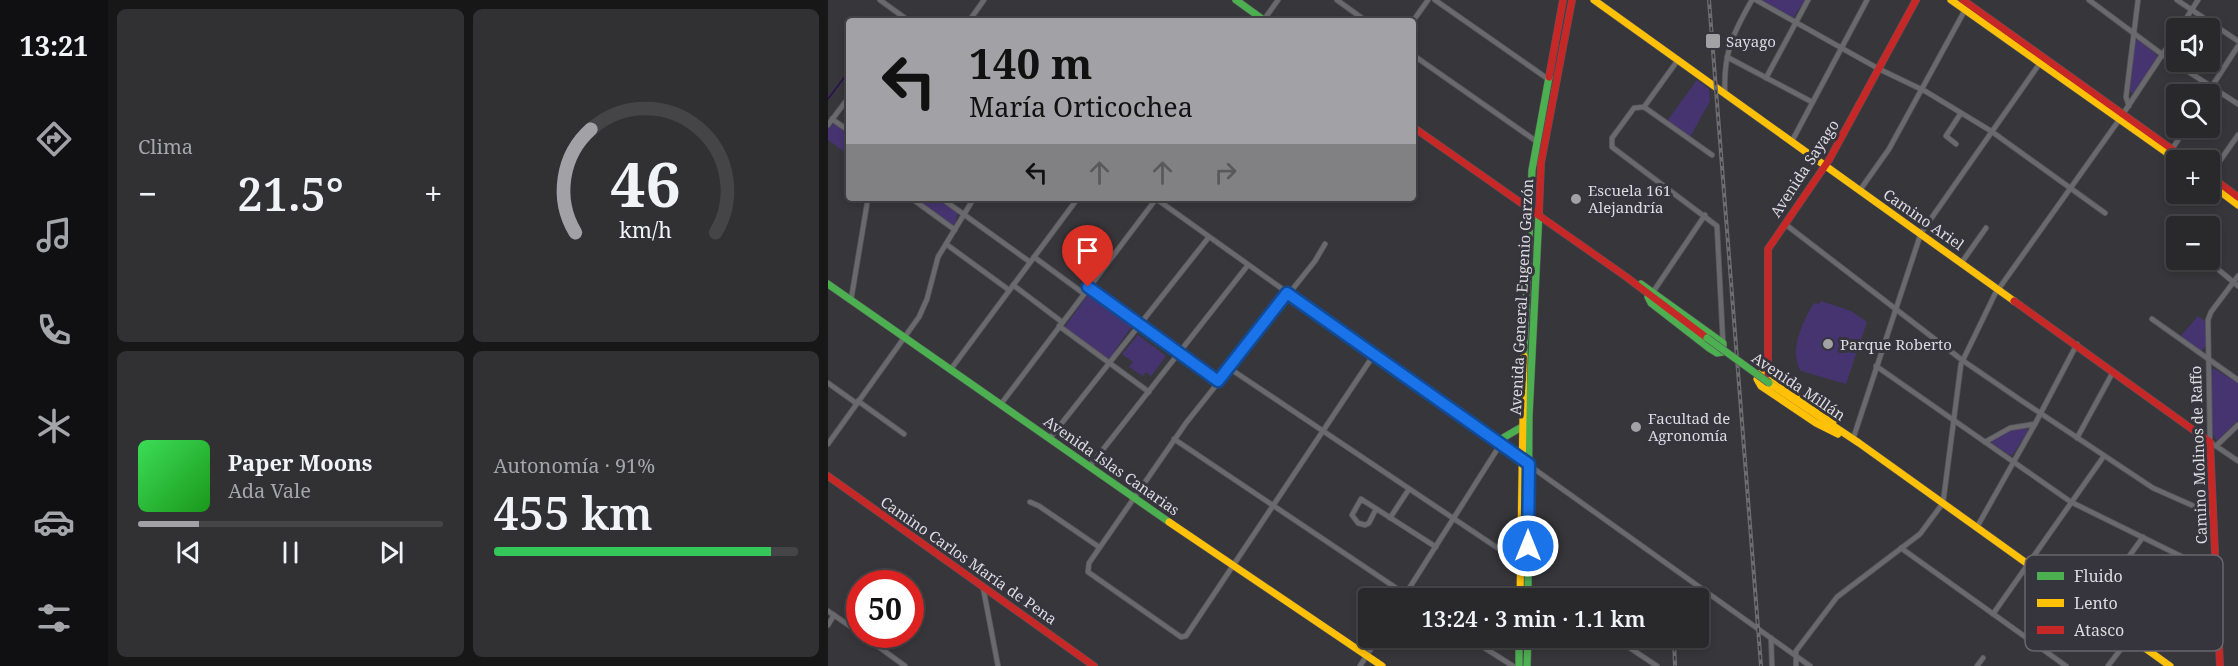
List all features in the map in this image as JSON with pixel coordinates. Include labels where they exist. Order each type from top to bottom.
[{"type":"main road","points":[[1236,0],[1260,18]]},
{"type":"main road","name":"Avenida General Eugenio Garzón","points":[[1520,588],[1520,428],[1529,210],[1536,141],[1563,0]]},
{"type":"main road","name":"Avenida General Eugenio Garzón","points":[[1528,588],[1529,464],[1544,143],[1572,0]]},
{"type":"main road","name":"Camino Ariel","points":[[1594,0],[2077,344],[2213,444]]},
{"type":"main road","name":"Avenida Sayago","points":[[1854,439],[1816,423],[1761,386],[1757,378],[1766,369],[1766,257],[1770,246],[1826,166],[1916,0]]},
{"type":"main road","points":[[1951,0],[2166,151]]},
{"type":"main road","points":[[1963,0],[2121,117]]},
{"type":"main road","points":[[1416,129],[1723,344],[1724,349],[1720,353],[1709,348],[1651,303],[1650,293]]},
{"type":"main road","points":[[2158,143],[2172,149]]},
{"type":"main road","points":[[2220,184],[2238,197]]},
{"type":"main road","points":[[2220,192],[2238,205]]},
{"type":"main road","name":"Avenida Islas Canarias","points":[[828,284],[1382,666]]},
{"type":"main road","name":"Avenida Millán","points":[[1650,293],[1769,383],[1854,439],[2025,560]]},
{"type":"main road","points":[[1766,369],[1854,439]]},
{"type":"main road","points":[[1498,444],[1520,428]]},
{"type":"main road","name":"Camino Molinos de Raffo","points":[[2213,444],[2215,555]]},
{"type":"main road","name":"Camino Carlos María de Pena","points":[[828,476],[1094,666]]},
{"type":"main road","points":[[1519,648],[1519,666]]},
{"type":"main road","points":[[1527,666],[1528,648]]},
{"type":"main road","name":"Avenida Millán","points":[[2149,651],[2170,666]]},
{"type":"main road","name":"Camino Molinos de Raffo","points":[[2219,651],[2220,666]]},
{"type":"street","points":[[880,0],[903,18]]},
{"type":"street","points":[[971,18],[984,0]]},
{"type":"street","points":[[1266,18],[1278,0]]},
{"type":"street","points":[[1337,0],[1362,18]]},
{"type":"street","points":[[1415,18],[1428,0]]},
{"type":"street","points":[[1434,0],[1548,80]]},
{"type":"street","points":[[1725,93],[1723,67],[1726,57],[1734,33],[1754,0],[1921,90],[1991,131],[2105,213]]},
{"type":"street","points":[[1766,78],[1808,0]]},
{"type":"street","points":[[1792,141],[1867,0]]},
{"type":"street","points":[[2090,0],[2163,55],[2207,84]]},
{"type":"street","points":[[2129,106],[2126,97],[2138,0]]},
{"type":"street","points":[[2177,0],[2238,41]]},
{"type":"street","points":[[2186,18],[2198,0]]},
{"type":"street","points":[[1860,190],[1889,149],[1965,10]]},
{"type":"street","points":[[2214,84],[2238,46]]},
{"type":"street","points":[[1796,666],[1794,654],[1837,597],[1923,531],[1943,502],[1962,360],[1998,288],[2129,106],[2166,50]]},
{"type":"street","points":[[1416,57],[1536,141]]},
{"type":"street","points":[[1726,57],[1812,102]]},
{"type":"street","points":[[1644,107],[1678,60]]},
{"type":"street","points":[[1854,439],[1921,233],[2040,63]]},
{"type":"street","points":[[2220,93],[2238,105]]},
{"type":"street","points":[[828,125],[846,101]]},
{"type":"street","points":[[1712,155],[1644,107],[1636,107],[1612,138],[1613,149],[1705,215],[1718,229],[1723,344]]},
{"type":"street","points":[[1956,144],[1946,136],[1961,113]]},
{"type":"street","points":[[832,119],[846,129]]},
{"type":"street","points":[[2220,161],[2238,135]]},
{"type":"street","points":[[2172,149],[2179,138]]},
{"type":"street","points":[[851,300],[868,201]]},
{"type":"street","points":[[915,201],[955,230]]},
{"type":"street","points":[[945,201],[1030,262]]},
{"type":"street","points":[[828,444],[905,337],[925,305],[932,274],[946,244],[972,201]]},
{"type":"street","points":[[951,369],[1076,201]]},
{"type":"street","points":[[1000,404],[1154,201]]},
{"type":"street","points":[[1160,201],[1373,356],[1529,464],[1810,666]]},
{"type":"street","points":[[1650,293],[1705,215]]},
{"type":"street","points":[[1785,224],[1962,360],[2040,413],[2153,488],[2214,515]]},
{"type":"street","points":[[1962,262],[1986,228]]},
{"type":"street","points":[[1050,438],[1209,237]]},
{"type":"street","points":[[1325,243],[1315,261],[1287,293],[1174,439],[1136,498],[1099,547],[1088,566],[1090,574],[1184,637],[1373,356]]},
{"type":"street","points":[[946,244],[1061,324],[1149,392]]},
{"type":"street","points":[[1034,257],[1083,293]]},
{"type":"street","points":[[1090,466],[1248,265]]},
{"type":"street","points":[[2219,270],[2236,284],[2238,276]]},
{"type":"street","name":"Camino Molinos de Raffo","points":[[2213,444],[2209,315],[2236,284]]},
{"type":"street","points":[[1088,287],[1218,381]]},
{"type":"street","points":[[2152,319],[2238,380]]},
{"type":"street","points":[[1977,527],[2077,344]]},
{"type":"street","points":[[1876,366],[2071,502],[2179,555]]},
{"type":"street","points":[[1229,368],[1520,563]]},
{"type":"street","points":[[2077,438],[2114,371]]},
{"type":"street","points":[[828,383],[904,434]]},
{"type":"street","points":[[1985,442],[2010,428],[2035,424]]},
{"type":"street","points":[[2213,444],[2238,424]]},
{"type":"street","points":[[1174,439],[1394,588]]},
{"type":"street","points":[[1412,588],[1498,444]]},
{"type":"street","name":"Camino Ariel","points":[[2213,444],[2238,461]]},
{"type":"street","points":[[2035,555],[2104,456]]},
{"type":"street","points":[[1390,518],[1409,489]]},
{"type":"street","points":[[1376,509],[1369,523],[1365,525],[1358,523],[1352,515],[1360,499],[1376,509],[1390,518],[1436,548]]},
{"type":"street","points":[[1030,502],[1099,547]]},
{"type":"street","points":[[2130,555],[2143,537]]},
{"type":"street","points":[[1901,548],[2025,636]]},
{"type":"street","points":[[1994,614],[2025,569]]},
{"type":"street","points":[[982,587],[998,666]]},
{"type":"street","points":[[828,611],[846,624]]},
{"type":"street","points":[[828,625],[834,615]]},
{"type":"street","points":[[1771,638],[1773,666]]},
{"type":"street","points":[[880,648],[905,666]]},
{"type":"street","points":[[1360,666],[1372,648]]},
{"type":"street","points":[[1485,648],[1513,666]]},
{"type":"street","points":[[1630,648],[1657,666]]},
{"type":"street","points":[[2045,651],[2066,666]]},
{"type":"street","points":[[2108,666],[2119,651]]},
{"type":"street","points":[[1977,666],[1983,658]]},
{"type":"shaded area","points":[[1759,0],[1805,0],[1793,18]]},
{"type":"shaded area","points":[[2138,39],[2159,57],[2134,94],[2128,90],[2134,43]]},
{"type":"shaded area","points":[[1697,80],[1709,89],[1710,101],[1690,137],[1667,121]]},
{"type":"shaded area","points":[[835,123],[846,131],[846,153],[828,140],[828,128]]},
{"type":"shaded area","points":[[917,201],[943,201],[958,213],[954,226]]},
{"type":"shaded area","points":[[1092,295],[1134,323],[1109,359],[1064,328],[1087,296]]},
{"type":"shaded area","name":"Parque Roberto","points":[[1821,301],[1851,311],[1867,322],[1846,384],[1801,371],[1797,363],[1798,336],[1814,303],[1819,304]]},
{"type":"shaded area","points":[[2198,316],[2205,321],[2206,346],[2201,351],[2180,337]]},
{"type":"shaded area","points":[[1138,335],[1166,356],[1151,376],[1146,372],[1143,376],[1129,367],[1133,362],[1122,354]]},
{"type":"shaded area","points":[[2213,368],[2238,383],[2238,420],[2217,441],[2212,433],[2211,372]]},
{"type":"shaded area","points":[[2027,427],[2028,431],[2012,456],[1992,444],[1992,439],[2010,430]]},
{"type":"waterway","points":[[828,99],[846,75]]},
{"type":"railway","points":[[1709,0],[1761,666]]},
{"type":"railway","points":[[1674,648],[1675,666]]},
{"type":"traffic: fast","points":[[1236,0],[1261,18]]},
{"type":"traffic: fast","points":[[1524,356],[1532,170],[1549,77]]},
{"type":"traffic: fast","points":[[1528,588],[1529,417],[1539,213]]},
{"type":"traffic: fast","points":[[828,284],[1169,522]]},
{"type":"traffic: fast","points":[[1641,284],[1723,343],[1723,352],[1717,353],[1709,348],[1651,303],[1648,297]]},
{"type":"traffic: fast","points":[[1707,338],[1769,383]]},
{"type":"traffic: fast","points":[[1496,442],[1520,428]]},
{"type":"traffic: fast","points":[[1519,648],[1519,666]]},
{"type":"traffic: fast","points":[[1527,666],[1528,648]]},
{"type":"traffic: slow","points":[[1594,0],[2014,301]]},
{"type":"traffic: slow","points":[[1951,0],[2166,152]]},
{"type":"traffic: slow","points":[[2220,192],[2238,205]]},
{"type":"traffic: slow","points":[[1520,588],[1524,356]]},
{"type":"traffic: slow","points":[[1767,364],[1757,379],[1761,386],[1816,423],[1838,434]]},
{"type":"traffic: slow","points":[[1765,371],[1833,422]]},
{"type":"traffic: slow","points":[[1769,383],[1859,443],[2025,562]]},
{"type":"traffic: slow","points":[[1169,522],[1382,666]]},
{"type":"traffic: slow","points":[[2149,651],[2170,666]]},
{"type":"traffic: jam","points":[[1549,77],[1563,0]]},
{"type":"traffic: jam","points":[[1539,213],[1541,163],[1572,0]]},
{"type":"traffic: jam","points":[[1768,374],[1768,249],[1829,160],[1916,0]]},
{"type":"traffic: jam","points":[[1963,0],[2173,150]]},
{"type":"traffic: jam","points":[[1416,129],[1625,276],[1707,338]]},
{"type":"traffic: jam","points":[[2220,184],[2238,197]]},
{"type":"traffic: jam","points":[[2014,301],[2210,442],[2215,555]]},
{"type":"traffic: jam","points":[[828,476],[1094,666]]},
{"type":"traffic: jam","points":[[2219,651],[2220,666]]},
{"type":"place","name":"Sayago","points":[[1713,41]]},
{"type":"place","name":"Escuela 161 Alejandría","points":[[1576,199]]},
{"type":"place","name":"Parque Roberto","points":[[1828,344]]},
{"type":"place","name":"Facultad de Agronomía","points":[[1636,427]]},
{"type":"route","points":[[1088,287],[1218,381],[1287,293],[1373,356],[1529,464],[1528,546]]}]
